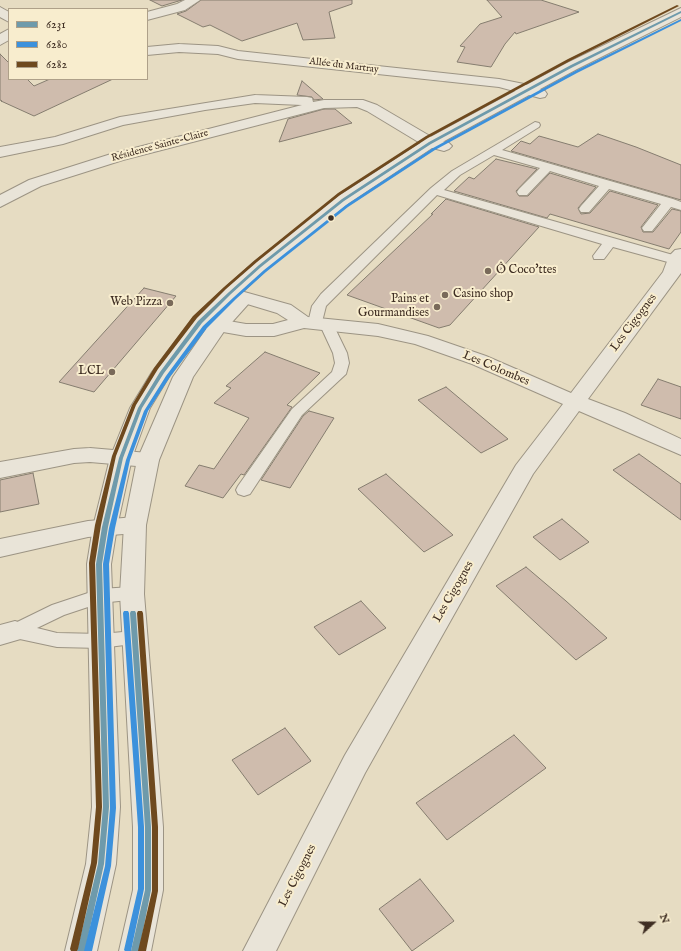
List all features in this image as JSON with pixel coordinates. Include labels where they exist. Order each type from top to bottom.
[{"type":"street","points":[[148,16],[181,8],[194,0]]},
{"type":"street","points":[[0,11],[8,17]]},
{"type":"street","points":[[535,92],[572,66],[681,12]]},
{"type":"street","points":[[81,951],[101,864],[106,807],[99,564],[104,527],[121,458],[140,408],[162,372],[237,296],[437,145],[535,92],[681,24]]},
{"type":"street","points":[[4,45],[8,35]]},
{"type":"street","name":"Allée du Martray","points":[[148,51],[179,48],[218,50],[238,54],[499,83],[535,92]]},
{"type":"street","name":"Résidence Sainte-Claire","points":[[0,152],[58,141],[120,121],[205,106],[255,99],[304,100],[324,104]]},
{"type":"street","name":"Résidence Sainte-Claire","points":[[0,202],[17,191],[29,186],[117,157],[324,104],[358,103],[372,108],[437,145]]},
{"type":"street","name":"Les Cigognes","points":[[259,951],[355,764],[524,470],[677,266]]},
{"type":"street","name":"Les Colombes","points":[[237,296],[284,309],[315,324]]},
{"type":"street","points":[[135,951],[148,890],[148,828],[132,594],[135,525],[148,460],[183,377],[209,324]]},
{"type":"street","name":"Les Colombes","points":[[209,324],[246,330],[274,330],[315,324],[378,330],[421,340],[479,360],[543,389],[618,418],[681,448]]},
{"type":"street","points":[[0,470],[74,456],[90,455],[148,460]]},
{"type":"street","points":[[0,548],[72,532],[104,527],[135,525]]},
{"type":"lane","points":[[244,490],[297,412],[339,374],[342,363],[340,353],[315,324],[319,306],[326,297],[435,191],[456,173],[535,126]]},
{"type":"lane","points":[[494,151],[681,206]]},
{"type":"lane","points":[[523,192],[547,167]]},
{"type":"lane","points":[[585,209],[607,184]]},
{"type":"lane","points":[[435,191],[610,242],[677,266]]},
{"type":"lane","points":[[648,228],[669,202]]},
{"type":"lane","points":[[599,256],[610,242]]},
{"type":"lane","points":[[8,633],[58,610],[100,596],[132,594]]},
{"type":"lane","points":[[8,633],[57,640],[101,641],[134,638]]},
{"type":"building","points":[[150,0],[182,0],[162,6]]},
{"type":"building","points":[[201,0],[352,0],[352,4],[329,12],[335,38],[303,40],[297,23],[242,41],[210,25],[203,27],[177,14],[186,11]]},
{"type":"building","points":[[487,0],[541,0],[579,12],[516,34],[515,32],[505,44],[491,67],[457,62],[465,47],[460,46],[480,24],[502,17]]},
{"type":"building","points":[[0,54],[8,62],[8,80],[28,80],[34,86],[48,80],[111,80],[34,116],[0,100]]},
{"type":"building","points":[[302,81],[323,99],[314,100],[312,97],[297,95]]},
{"type":"building","points":[[324,109],[335,109],[352,123],[279,142],[288,119]]},
{"type":"building","points":[[598,134],[681,165],[681,200],[511,151],[521,141],[530,144],[539,136],[578,147]]},
{"type":"building","points":[[496,159],[537,169],[516,191],[519,196],[528,196],[550,173],[596,187],[578,208],[581,214],[590,213],[610,191],[658,205],[641,227],[643,232],[653,232],[672,209],[681,211],[681,232],[669,249],[550,214],[547,218],[454,191],[469,177],[474,179]]},
{"type":"building","points":[[446,199],[539,227],[450,325],[439,328],[347,295],[433,214],[431,214]]},
{"type":"building","points":[[144,288],[176,296],[94,392],[59,382]]},
{"type":"building","points":[[265,352],[320,373],[287,405],[292,407],[244,475],[241,474],[223,498],[185,486],[199,465],[214,469],[249,418],[214,403],[231,388],[226,386]]},
{"type":"building","points":[[658,379],[681,387],[681,419],[641,405]]},
{"type":"building","points":[[446,387],[508,439],[481,453],[418,400]]},
{"type":"building","points":[[309,411],[334,418],[290,488],[261,480],[303,416]]},
{"type":"building","points":[[639,454],[681,484],[681,520],[613,470]]},
{"type":"building","points":[[33,473],[39,504],[0,512],[0,480]]},
{"type":"building","points":[[386,474],[453,535],[424,552],[358,489]]},
{"type":"building","points":[[562,519],[589,542],[560,560],[533,537]]},
{"type":"building","points":[[526,567],[607,638],[576,660],[496,586]]},
{"type":"building","points":[[361,601],[386,628],[339,655],[314,627]]},
{"type":"building","points":[[285,728],[311,761],[258,795],[232,760]]},
{"type":"building","points":[[514,735],[546,768],[447,840],[416,803]]},
{"type":"building","points":[[420,879],[454,921],[412,951],[379,909]]},
{"type":"transit line","name":"6282","points":[[74,949],[94,863],[99,807],[92,563],[98,525],[114,456],[134,405],[156,368],[195,317],[225,288],[339,194],[427,137],[569,60],[678,6]]},
{"type":"transit line","name":"6231","points":[[81,951],[101,864],[106,807],[99,564],[105,527],[121,458],[140,408],[162,372],[200,322],[230,293],[260,266],[343,200],[430,143],[572,66],[681,12]]},
{"type":"transit line","name":"6280","points":[[88,951],[108,866],[113,808],[106,564],[112,528],[128,460],[146,411],[168,376],[205,327],[235,298],[265,271],[347,206],[434,149],[576,72],[681,20]]},
{"type":"transit line","name":"6280","points":[[126,613],[141,827],[141,889],[128,950]]},
{"type":"transit line","name":"6231","points":[[133,613],[148,827],[148,890],[135,951]]},
{"type":"transit line","name":"6282","points":[[140,613],[155,827],[155,891],[142,951]]},
{"type":"place","name":"Ô Coco'ttes","points":[[488,271]]},
{"type":"place","name":"Casino shop","points":[[445,295]]},
{"type":"place","name":"Web Pizza","points":[[170,303]]},
{"type":"place","name":"Pains et Gourmandises","points":[[437,307]]},
{"type":"place","name":"LCL","points":[[112,372]]}]
